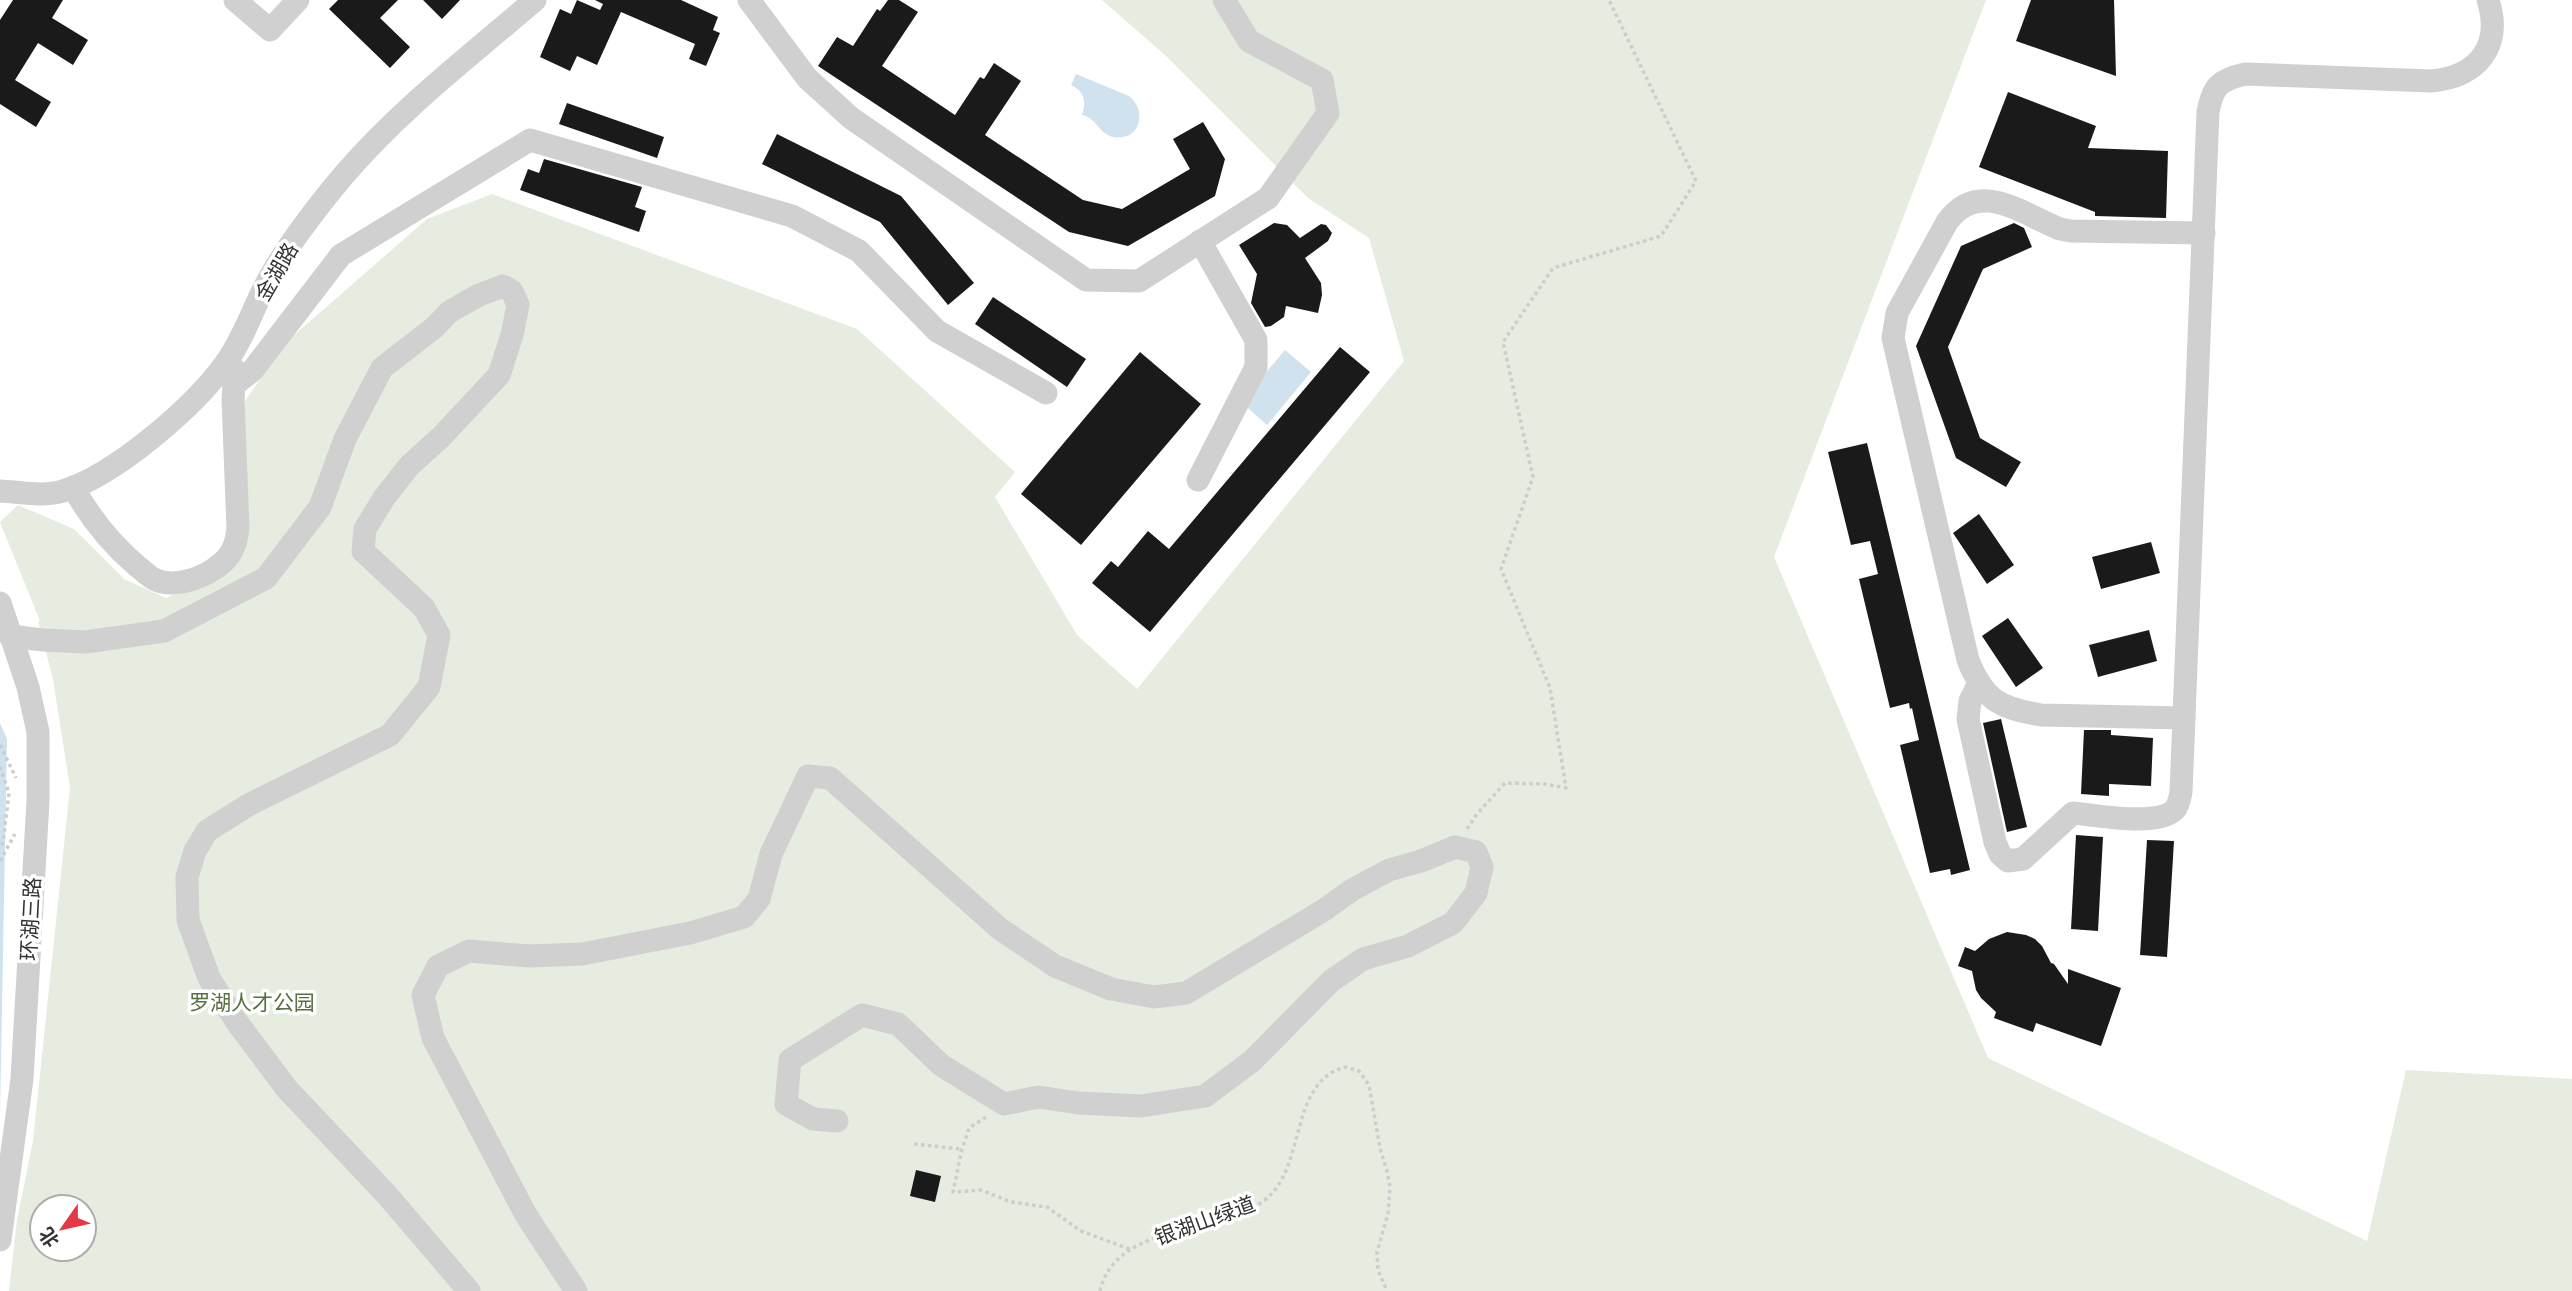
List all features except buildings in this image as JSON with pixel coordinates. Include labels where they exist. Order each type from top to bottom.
[{"type":"street","points":[[235,0],[270,30],[298,0]]},
{"type":"street","name":"金湖路","points":[[0,491],[49,494],[73,487],[121,460],[155,433],[207,384],[236,347],[286,251],[346,173],[417,102],[535,0]]},
{"type":"street","points":[[749,0],[807,78],[850,118],[1086,280],[1139,281],[1268,198],[1328,113],[1322,80],[1248,41],[1224,0]]},
{"type":"street","points":[[1978,685],[1970,701],[1968,719],[1995,842],[2000,854],[2008,861],[2023,859],[2073,813],[2149,819],[2170,813],[2176,807],[2181,792],[2208,112],[2212,94],[2221,82],[2245,74],[2431,81],[2457,77],[2478,62],[2487,50],[2493,22],[2488,0]]},
{"type":"street","points":[[234,385],[251,371],[341,256],[530,140],[792,216],[859,251],[937,331],[1046,393]]},
{"type":"street","points":[[2184,718],[2041,715],[2021,711],[1995,700],[1978,685],[1968,660],[1892,338],[1897,313],[1947,222],[1954,213],[1973,202],[1993,200],[2060,229],[2071,231],[2204,233]]},
{"type":"street","points":[[1198,480],[1256,368],[1256,340],[1200,241]]},
{"type":"street","points":[[10,636],[85,642],[164,631],[266,578],[320,507],[345,439],[382,368],[460,305],[503,286],[512,291],[518,305],[499,375],[441,437],[409,466],[384,498],[365,529],[363,551],[424,608],[439,635],[429,687],[390,735],[250,803],[207,831],[195,851],[187,877],[188,920],[209,978],[236,1021],[287,1089],[387,1195],[470,1291]]},
{"type":"street","points":[[73,487],[88,515],[118,550],[155,580],[170,583],[185,581],[209,573],[232,555],[237,543],[238,528],[234,385],[236,347]]},
{"type":"street","name":"环湖三路","points":[[0,603],[28,687],[38,732],[38,801],[22,1079],[0,1240]]},
{"type":"street","points":[[576,1291],[526,1215],[433,1038],[423,995],[438,966],[469,951],[529,956],[582,954],[690,933],[744,917],[759,900],[771,854],[807,776],[830,778],[1000,929],[1055,966],[1111,989],[1154,997],[1186,993],[1389,870],[1455,847],[1476,852],[1482,867],[1476,893],[1454,923],[1408,946],[1363,959],[1331,981],[1252,1061],[1205,1096],[1141,1106],[1078,1103],[1039,1097],[1004,1104],[941,1065],[898,1024],[862,1015],[790,1060],[786,1104],[813,1119],[837,1121]]},
{"type":"path","points":[[1455,847],[1477,814],[1505,783],[1545,784],[1566,788],[1550,688],[1501,569],[1533,477],[1503,342],[1553,268],[1661,236],[1696,181],[1609,0]]},
{"type":"path","points":[[0,746],[17,782]]},
{"type":"path","points":[[0,768],[9,793],[0,848]]},
{"type":"path","points":[[0,861],[16,832]]},
{"type":"path","name":"银湖山绿道","points":[[1100,1291],[1112,1266],[1132,1250],[1168,1233],[1247,1210],[1263,1201],[1276,1189],[1284,1174],[1308,1100],[1329,1074],[1346,1067],[1359,1071],[1369,1084],[1380,1148],[1387,1171],[1390,1188],[1388,1214],[1377,1252],[1378,1270],[1387,1291]]},
{"type":"path","points":[[969,1128],[953,1192],[981,1190],[1011,1202],[1047,1207],[1081,1231],[1132,1250]]},
{"type":"path","points":[[915,1144],[962,1149]]},
{"type":"green space","name":"罗湖人才公园","points":[[1102,0],[1986,0],[1774,557],[1988,1058],[2367,1241],[2406,1070],[2572,1079],[2572,1291],[9,1291],[17,1220],[33,1141],[70,788],[53,679],[40,621],[0,522],[18,505],[74,529],[124,579],[166,598],[230,570],[241,407],[284,344],[427,219],[492,194],[857,329],[1015,472],[995,497],[1077,635],[1137,689],[1404,361],[1369,238],[1308,198],[1165,55]]},
{"type":"water","points":[[1076,74],[1129,96],[1135,102],[1138,124],[1130,135],[1108,135],[1091,119],[1082,115],[1083,97],[1079,90],[1071,85]]},
{"type":"water","points":[[1285,350],[1311,372],[1267,425],[1241,402]]},
{"type":"water","points":[[0,723],[7,739],[0,1114]]}]
